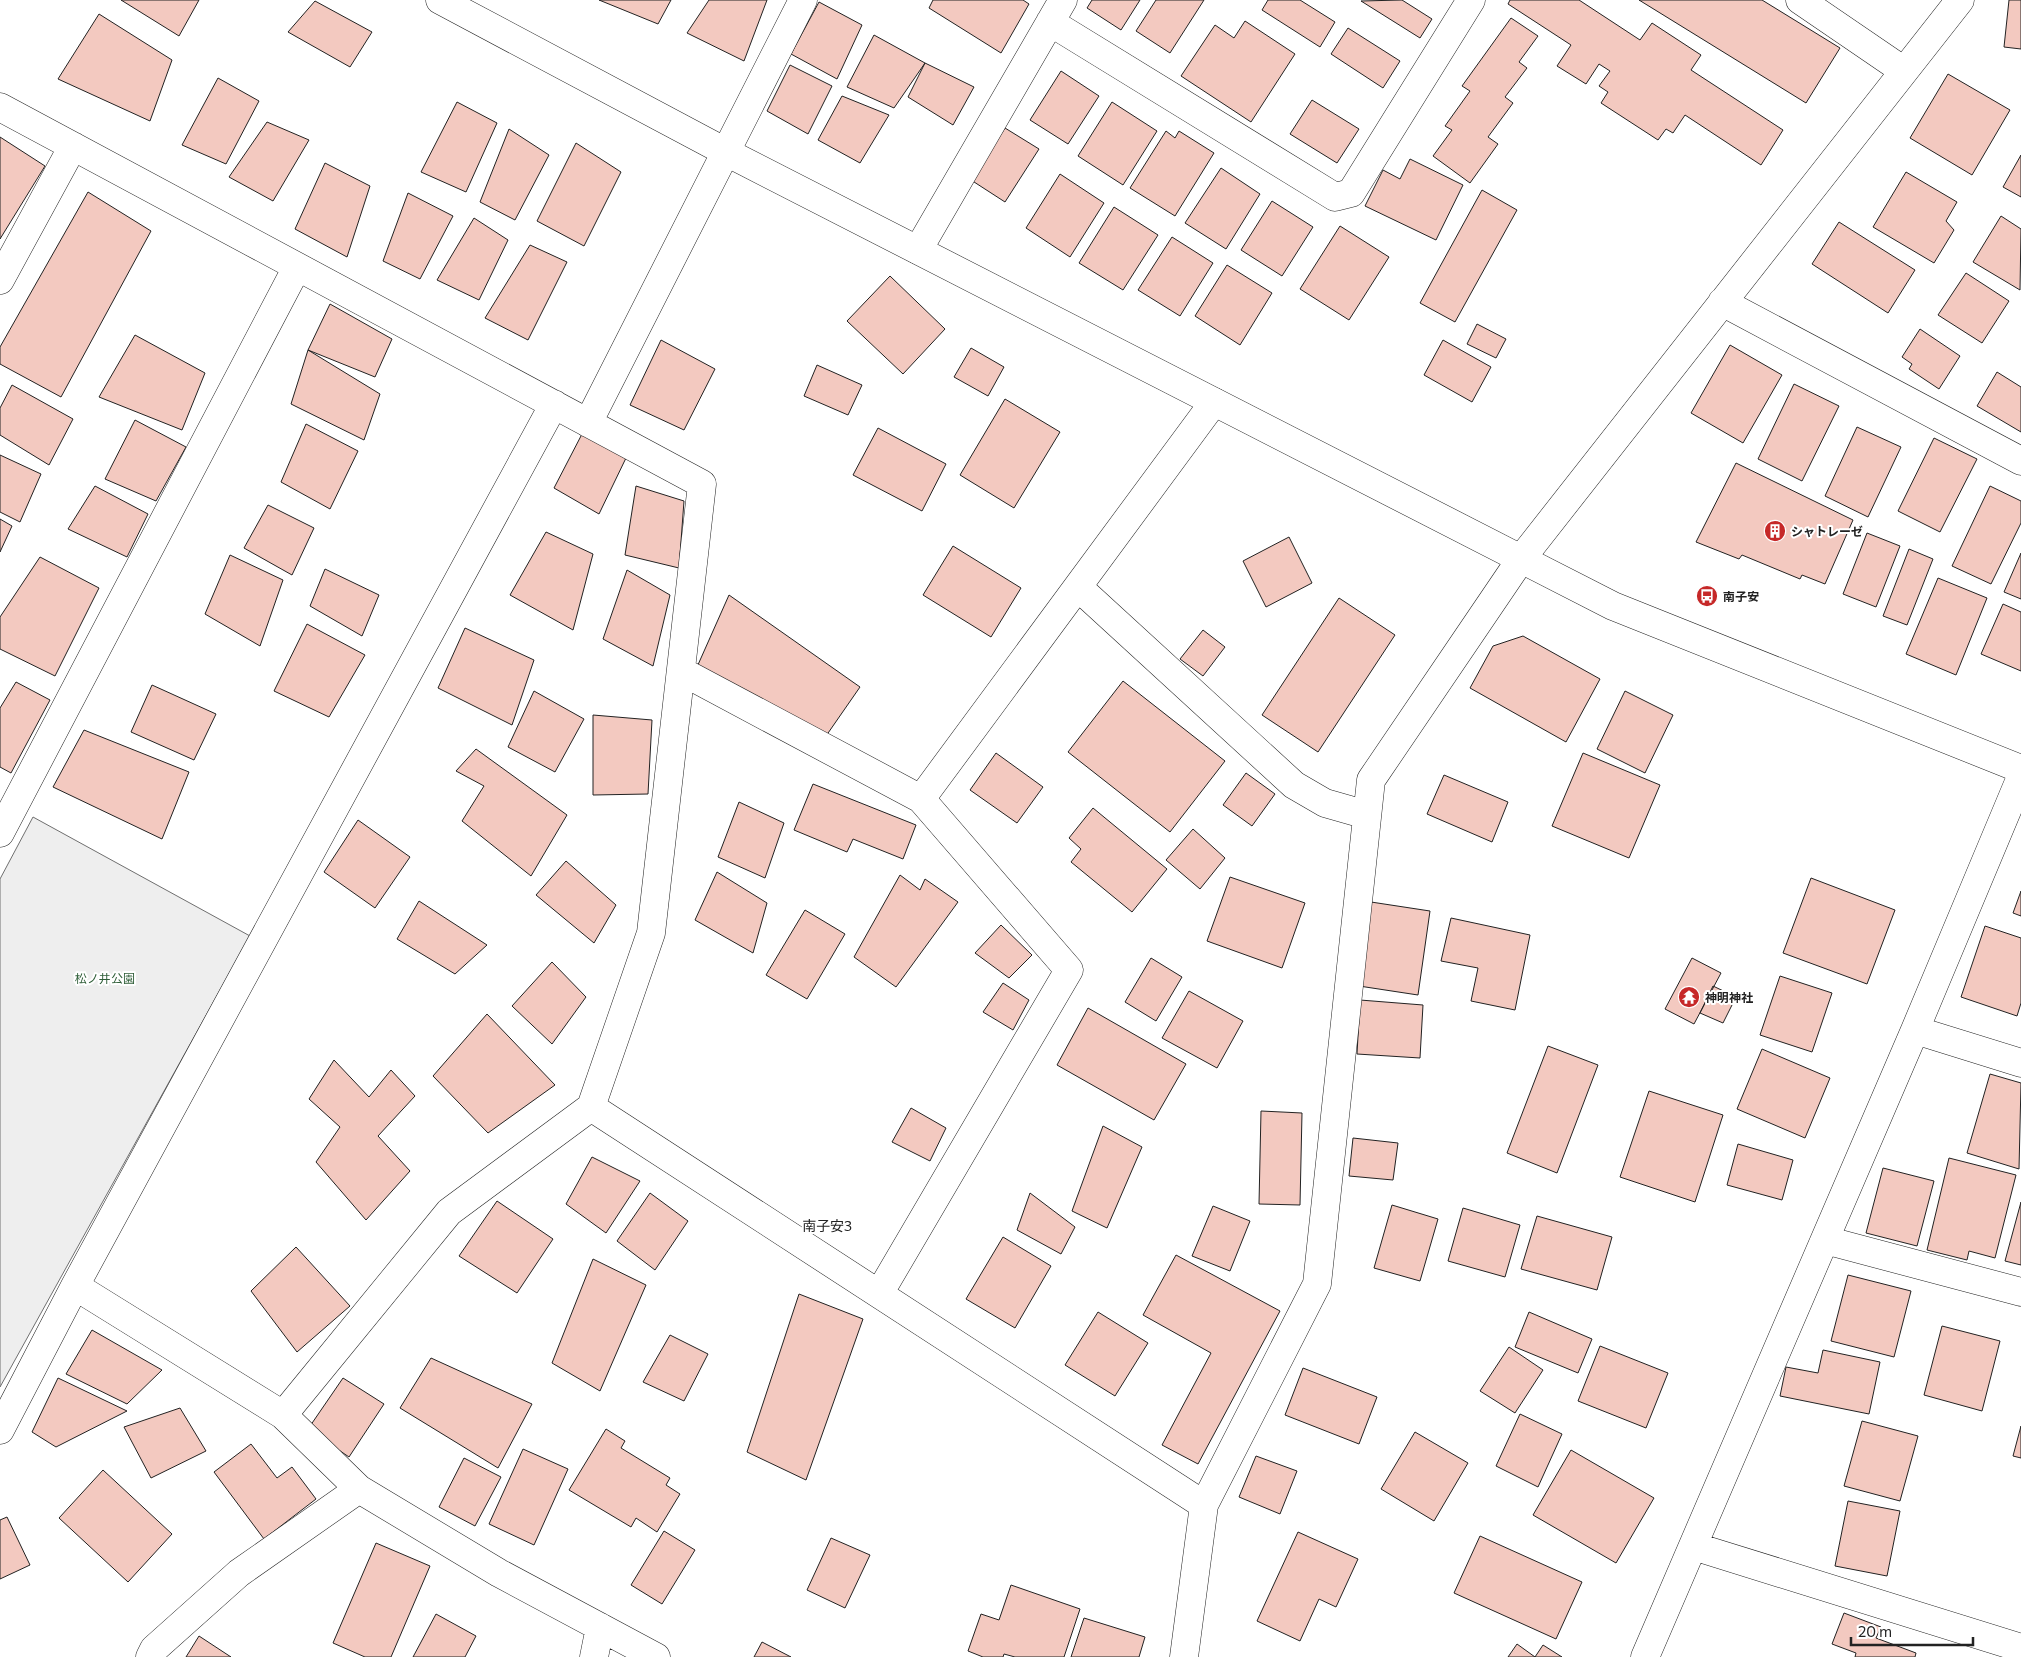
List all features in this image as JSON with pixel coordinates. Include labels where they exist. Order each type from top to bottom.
[{"type":"street","points":[[440,0],[724,151],[1613,606],[2021,769]]},
{"type":"street","points":[[588,423],[724,151],[803,0]]},
{"type":"street","points":[[1800,0],[1904,71]]},
{"type":"street","points":[[1184,1657],[1204,1505],[1317,1284],[1371,780],[1521,559],[1960,0]]},
{"type":"street","points":[[918,250],[1057,11],[1335,197],[1351,193],[1465,2]]},
{"type":"street","points":[[0,107],[702,484],[651,933],[591,1107],[449,1212],[283,1415]]},
{"type":"street","points":[[0,280],[73,146]]},
{"type":"street","points":[[0,833],[7,802],[297,266]]},
{"type":"street","points":[[1722,302],[2021,461]]},
{"type":"street","points":[[921,799],[1214,402]]},
{"type":"street","points":[[0,1430],[75,1286],[554,404]]},
{"type":"street","points":[[1078,587],[1294,785],[1325,804],[1367,815]]},
{"type":"street","points":[[681,672],[921,799],[1069,970],[879,1294]]},
{"type":"street","points":[[1645,1657],[1915,1030],[2021,777]]},
{"type":"street","points":[[1915,1030],[2021,1063]]},
{"type":"street","points":[[591,1107],[1204,1505]]},
{"type":"street","points":[[1825,1240],[2021,1292]]},
{"type":"street","points":[[75,1286],[283,1415],[359,1489],[499,1573],[656,1657]]},
{"type":"street","points":[[150,1657],[154,1649],[239,1573],[359,1489]]},
{"type":"street","points":[[1693,1546],[2021,1648]]},
{"type":"street","points":[[594,1657],[600,1627]]},
{"type":"green space","name":"松ノ井公園","points":[[33,817],[250,936],[0,1387],[0,879]]},
{"type":"building","points":[[121,0],[199,0],[179,36]]},
{"type":"building","points":[[599,0],[671,0],[658,24]]},
{"type":"building","points":[[709,0],[767,0],[744,61],[687,33]]},
{"type":"building","points":[[933,0],[1023,0],[1029,4],[1001,53],[929,8]]},
{"type":"building","points":[[1092,0],[1140,0],[1121,30],[1087,8]]},
{"type":"building","points":[[1156,0],[1204,0],[1170,53],[1136,31]]},
{"type":"building","points":[[1268,0],[1300,0],[1335,22],[1320,47],[1262,10]]},
{"type":"building","points":[[1402,0],[1432,19],[1420,38],[1361,1]]},
{"type":"building","points":[[1510,0],[1579,0],[1640,40],[1652,23],[1701,55],[1691,70],[1783,130],[1761,165],[1685,115],[1673,133],[1666,129],[1658,140],[1601,103],[1608,92],[1599,86],[1610,71],[1599,64],[1586,84],[1557,66],[1571,45],[1508,4]]},
{"type":"building","points":[[1639,0],[1762,0],[1840,48],[1806,103]]},
{"type":"building","points":[[2009,0],[2021,0],[2021,49],[2004,47]]},
{"type":"building","points":[[315,1],[372,32],[350,67],[288,32]]},
{"type":"building","points":[[819,2],[862,25],[837,79],[791,54]]},
{"type":"building","points":[[99,14],[172,60],[150,121],[58,79]]},
{"type":"building","points":[[1511,18],[1538,36],[1519,62],[1527,68],[1505,97],[1513,103],[1488,137],[1498,144],[1470,183],[1433,156],[1452,130],[1445,126],[1470,91],[1462,86]]},
{"type":"building","points":[[1245,21],[1295,54],[1251,122],[1181,76],[1215,25],[1234,38]]},
{"type":"building","points":[[1348,28],[1400,61],[1383,88],[1331,54]]},
{"type":"building","points":[[874,35],[925,63],[894,108],[847,87]]},
{"type":"building","points":[[925,63],[974,87],[953,125],[908,97]]},
{"type":"building","points":[[790,65],[832,86],[808,134],[767,111]]},
{"type":"building","points":[[1061,71],[1099,96],[1068,144],[1030,120]]},
{"type":"building","points":[[1948,74],[2010,110],[1972,175],[1910,138]]},
{"type":"building","points":[[218,78],[259,101],[226,164],[182,145]]},
{"type":"building","points":[[842,96],[889,115],[860,163],[818,140]]},
{"type":"building","points":[[1312,100],[1359,129],[1337,163],[1290,134]]},
{"type":"building","points":[[457,102],[497,123],[466,192],[421,172]]},
{"type":"building","points":[[1112,102],[1157,131],[1123,185],[1078,156]]},
{"type":"building","points":[[267,122],[309,140],[273,201],[229,177]]},
{"type":"building","points":[[1005,128],[1039,149],[1005,202],[971,180]]},
{"type":"building","points":[[509,129],[549,155],[515,220],[480,202]]},
{"type":"building","points":[[1166,131],[1175,138],[1179,131],[1214,153],[1175,216],[1130,188]]},
{"type":"building","points":[[0,137],[45,166],[0,239]]},
{"type":"building","points":[[576,143],[621,172],[584,246],[537,221]]},
{"type":"building","points":[[2021,155],[2021,197],[2003,187]]},
{"type":"building","points":[[1410,159],[1463,185],[1436,240],[1365,206],[1383,170],[1400,179]]},
{"type":"building","points":[[325,163],[370,186],[347,257],[295,229]]},
{"type":"building","points":[[1221,168],[1260,194],[1226,249],[1185,223]]},
{"type":"building","points":[[1906,172],[1957,202],[1946,221],[1954,230],[1934,263],[1873,227]]},
{"type":"building","points":[[1060,174],[1104,203],[1070,257],[1026,228]]},
{"type":"building","points":[[1482,190],[1517,210],[1455,322],[1420,303]]},
{"type":"building","points":[[88,192],[151,231],[61,397],[0,364],[0,347]]},
{"type":"building","points":[[408,193],[453,216],[420,279],[383,261]]},
{"type":"building","points":[[1272,201],[1313,227],[1282,276],[1241,250]]},
{"type":"building","points":[[1114,207],[1158,235],[1123,290],[1079,263]]},
{"type":"building","points":[[2001,216],[2021,229],[2020,290],[1973,262]]},
{"type":"building","points":[[474,218],[508,240],[479,300],[437,280]]},
{"type":"building","points":[[1839,222],[1915,270],[1888,313],[1812,264]]},
{"type":"building","points":[[1340,226],[1389,257],[1349,320],[1300,289]]},
{"type":"building","points":[[1172,237],[1213,263],[1180,316],[1138,290]]},
{"type":"building","points":[[530,245],[567,262],[528,340],[485,318]]},
{"type":"building","points":[[1227,265],[1272,293],[1240,345],[1195,316]]},
{"type":"building","points":[[1966,273],[2009,301],[1982,343],[1938,315]]},
{"type":"building","points":[[890,276],[945,329],[903,374],[847,321]]},
{"type":"building","points":[[330,304],[392,339],[375,377],[308,350]]},
{"type":"building","points":[[1477,324],[1506,339],[1496,358],[1467,344]]},
{"type":"building","points":[[1920,329],[1960,356],[1939,389],[1909,369],[1912,364],[1902,357]]},
{"type":"building","points":[[135,335],[205,373],[182,430],[99,397]]},
{"type":"building","points":[[661,340],[715,369],[684,430],[630,405]]},
{"type":"building","points":[[1443,340],[1491,367],[1472,402],[1424,375]]},
{"type":"building","points":[[1730,345],[1782,375],[1743,443],[1691,413]]},
{"type":"building","points":[[971,348],[1004,367],[988,396],[954,377]]},
{"type":"building","points":[[308,350],[380,394],[364,440],[291,404]]},
{"type":"building","points":[[817,365],[862,385],[848,415],[804,396]]},
{"type":"building","points":[[1997,372],[2021,387],[2021,432],[1977,406]]},
{"type":"building","points":[[1794,384],[1839,406],[1802,481],[1758,459]]},
{"type":"building","points":[[12,385],[73,419],[49,465],[0,435],[0,408]]},
{"type":"building","points":[[1005,399],[1060,432],[1014,508],[960,475]]},
{"type":"building","points":[[135,420],[186,447],[156,501],[105,479]]},
{"type":"building","points":[[306,424],[358,451],[330,509],[281,482]]},
{"type":"building","points":[[1857,427],[1901,447],[1868,517],[1825,496]]},
{"type":"building","points":[[878,428],[946,464],[922,511],[853,475]]},
{"type":"building","points":[[582,434],[626,458],[599,514],[554,488]]},
{"type":"building","points":[[1934,438],[1977,459],[1940,532],[1898,511]]},
{"type":"building","points":[[0,455],[41,474],[20,522],[0,512]]},
{"type":"building","name":"シャトレーゼ","points":[[1736,463],[1853,520],[1825,584],[1802,575],[1800,579],[1742,555],[1739,559],[1696,542]]},
{"type":"building","points":[[95,486],[148,514],[127,557],[68,529]]},
{"type":"building","points":[[636,486],[684,501],[679,568],[625,555]]},
{"type":"building","points":[[1990,486],[2021,501],[2021,523],[1991,584],[1952,566]]},
{"type":"building","points":[[268,505],[314,528],[292,575],[244,548]]},
{"type":"building","points":[[0,519],[12,526],[0,552]]},
{"type":"building","points":[[546,532],[593,554],[573,630],[510,595]]},
{"type":"building","points":[[1867,533],[1900,546],[1876,607],[1843,594]]},
{"type":"building","points":[[1289,537],[1312,583],[1266,607],[1243,561]]},
{"type":"building","points":[[953,546],[1021,588],[991,637],[923,595]]},
{"type":"building","points":[[1909,549],[1933,559],[1907,625],[1883,616]]},
{"type":"building","points":[[2021,553],[2021,599],[2004,592]]},
{"type":"building","points":[[230,555],[283,580],[260,646],[205,614]]},
{"type":"building","points":[[40,557],[99,588],[55,676],[0,649],[0,617]]},
{"type":"building","points":[[325,569],[379,595],[362,636],[310,606]]},
{"type":"building","points":[[627,570],[670,595],[653,666],[603,639]]},
{"type":"building","points":[[1938,578],[1987,598],[1956,675],[1906,654]]},
{"type":"building","points":[[729,595],[860,687],[826,736],[697,667]]},
{"type":"building","points":[[1339,598],[1395,635],[1318,752],[1262,715]]},
{"type":"building","points":[[2003,604],[2021,612],[2021,671],[1981,654]]},
{"type":"building","points":[[307,624],[365,655],[329,717],[274,691]]},
{"type":"building","points":[[465,628],[534,660],[512,725],[438,688]]},
{"type":"building","points":[[1203,630],[1225,647],[1203,676],[1180,659]]},
{"type":"building","points":[[1523,636],[1600,679],[1566,742],[1470,688],[1493,646]]},
{"type":"building","points":[[1123,681],[1225,761],[1170,832],[1068,752]]},
{"type":"building","points":[[16,682],[50,700],[11,773],[0,767],[0,708]]},
{"type":"building","points":[[152,685],[216,714],[194,760],[131,732]]},
{"type":"building","points":[[534,691],[584,719],[555,772],[508,747]]},
{"type":"building","points":[[1625,691],[1673,715],[1645,773],[1597,749]]},
{"type":"building","points":[[593,715],[652,720],[648,794],[593,795]]},
{"type":"building","points":[[84,730],[189,772],[162,839],[53,787]]},
{"type":"building","points":[[476,749],[567,815],[531,876],[462,821],[484,786],[456,771]]},
{"type":"building","points":[[996,753],[1043,787],[1017,823],[970,790]]},
{"type":"building","points":[[1583,753],[1660,785],[1629,858],[1552,826]]},
{"type":"building","points":[[1246,773],[1275,794],[1252,826],[1223,805]]},
{"type":"building","points":[[1444,775],[1508,802],[1492,842],[1427,814]]},
{"type":"building","points":[[813,784],[916,825],[903,859],[853,839],[847,852],[794,830]]},
{"type":"building","points":[[739,802],[784,823],[765,878],[718,857]]},
{"type":"building","points":[[1093,808],[1167,869],[1132,912],[1071,862],[1081,849],[1069,838]]},
{"type":"building","points":[[358,820],[410,857],[375,908],[324,872]]},
{"type":"building","points":[[1193,829],[1225,858],[1200,889],[1166,860]]},
{"type":"building","points":[[566,861],[616,905],[594,943],[536,895]]},
{"type":"building","points":[[717,872],[767,903],[753,953],[695,920]]},
{"type":"building","points":[[900,875],[920,890],[925,879],[958,902],[896,987],[854,957]]},
{"type":"building","points":[[1230,877],[1305,903],[1282,968],[1207,941]]},
{"type":"building","points":[[1811,878],[1895,910],[1867,984],[1783,953]]},
{"type":"building","points":[[2021,891],[2021,916],[2013,913]]},
{"type":"building","points":[[419,901],[487,945],[455,974],[397,939]]},
{"type":"building","points":[[1371,902],[1430,911],[1418,995],[1359,986]]},
{"type":"building","points":[[805,910],[845,934],[807,999],[766,975]]},
{"type":"building","points":[[1451,918],[1530,935],[1515,1010],[1471,1001],[1478,968],[1441,961]]},
{"type":"building","points":[[1001,925],[1032,955],[1009,978],[975,953]]},
{"type":"building","points":[[1985,926],[2021,938],[2021,1003],[2017,1016],[1961,997]]},
{"type":"building","points":[[1151,958],[1182,977],[1156,1021],[1125,1002]]},
{"type":"building","name":"神明神社","points":[[1692,958],[1721,973],[1694,1024],[1665,1009]]},
{"type":"building","points":[[552,962],[586,997],[552,1044],[512,1006]]},
{"type":"building","points":[[1780,976],[1832,993],[1812,1052],[1760,1035]]},
{"type":"building","points":[[1003,983],[1029,1000],[1013,1030],[983,1012]]},
{"type":"building","points":[[1713,986],[1736,997],[1723,1023],[1700,1013]]},
{"type":"building","points":[[1189,991],[1243,1021],[1217,1068],[1162,1038]]},
{"type":"building","points":[[1360,1000],[1423,1005],[1420,1058],[1357,1054]]},
{"type":"building","points":[[1088,1008],[1186,1064],[1154,1120],[1057,1065]]},
{"type":"building","points":[[487,1014],[555,1085],[488,1133],[433,1076]]},
{"type":"building","points":[[1548,1046],[1598,1065],[1557,1173],[1507,1153]]},
{"type":"building","points":[[1762,1049],[1830,1078],[1805,1138],[1737,1109]]},
{"type":"building","points":[[334,1060],[369,1097],[391,1070],[415,1096],[378,1136],[410,1171],[366,1220],[316,1162],[340,1127],[309,1099]]},
{"type":"building","points":[[1990,1074],[2021,1083],[2019,1169],[1967,1153]]},
{"type":"building","points":[[1649,1091],[1723,1115],[1695,1202],[1620,1177]]},
{"type":"building","points":[[911,1108],[946,1128],[930,1161],[892,1142]]},
{"type":"building","points":[[1261,1111],[1302,1113],[1300,1205],[1259,1204]]},
{"type":"building","points":[[1103,1126],[1142,1147],[1107,1228],[1072,1211]]},
{"type":"building","points":[[1353,1138],[1398,1143],[1393,1180],[1349,1176]]},
{"type":"building","points":[[1738,1144],[1793,1160],[1782,1200],[1727,1185]]},
{"type":"building","points":[[592,1157],[640,1181],[606,1233],[566,1204]]},
{"type":"building","points":[[1949,1158],[2016,1175],[1995,1258],[1969,1251],[1967,1260],[1927,1250]]},
{"type":"building","points":[[1883,1168],[1934,1181],[1917,1246],[1866,1233]]},
{"type":"building","points":[[650,1193],[688,1221],[655,1270],[617,1241]]},
{"type":"building","points":[[1030,1193],[1075,1227],[1061,1254],[1017,1230]]},
{"type":"building","points":[[497,1201],[553,1239],[517,1293],[459,1256]]},
{"type":"building","points":[[2021,1202],[2021,1265],[2005,1261]]},
{"type":"building","points":[[1392,1205],[1438,1219],[1420,1281],[1374,1268]]},
{"type":"building","points":[[1213,1206],[1250,1221],[1230,1271],[1192,1256]]},
{"type":"building","points":[[1463,1208],[1520,1225],[1505,1277],[1448,1261]]},
{"type":"building","points":[[1537,1216],[1612,1237],[1597,1290],[1521,1269]]},
{"type":"building","points":[[1003,1237],[1051,1266],[1015,1328],[966,1299]]},
{"type":"building","points":[[296,1247],[350,1306],[297,1352],[251,1291]]},
{"type":"building","points":[[1176,1255],[1280,1311],[1198,1464],[1162,1445],[1211,1353],[1143,1315]]},
{"type":"building","points":[[593,1259],[646,1285],[600,1391],[552,1363]]},
{"type":"building","points":[[1848,1275],[1911,1291],[1894,1357],[1831,1341]]},
{"type":"building","points":[[799,1294],[863,1319],[806,1480],[747,1452]]},
{"type":"building","points":[[1098,1312],[1148,1343],[1115,1396],[1065,1365]]},
{"type":"building","points":[[1529,1312],[1592,1339],[1578,1373],[1515,1347]]},
{"type":"building","points":[[1942,1326],[2000,1341],[1982,1411],[1924,1395]]},
{"type":"building","points":[[92,1330],[162,1370],[127,1404],[66,1374]]},
{"type":"building","points":[[670,1335],[708,1354],[684,1401],[643,1382]]},
{"type":"building","points":[[1600,1346],[1668,1373],[1646,1428],[1578,1401]]},
{"type":"building","points":[[1509,1347],[1543,1370],[1515,1413],[1480,1391]]},
{"type":"building","points":[[1823,1350],[1880,1362],[1869,1414],[1780,1396],[1786,1367],[1818,1373]]},
{"type":"building","points":[[431,1358],[532,1404],[498,1468],[400,1408]]},
{"type":"building","points":[[1303,1368],[1377,1397],[1359,1444],[1285,1415]]},
{"type":"building","points":[[58,1378],[127,1411],[56,1447],[32,1432]]},
{"type":"building","points":[[343,1378],[384,1404],[349,1457],[308,1429]]},
{"type":"building","points":[[180,1408],[206,1451],[151,1478],[124,1427]]},
{"type":"building","points":[[1520,1414],[1562,1434],[1538,1487],[1496,1466]]},
{"type":"building","points":[[1862,1421],[1918,1436],[1900,1501],[1844,1486]]},
{"type":"building","points":[[2021,1426],[2021,1458],[2013,1456]]},
{"type":"building","points":[[606,1429],[625,1441],[621,1448],[670,1478],[666,1485],[680,1494],[657,1532],[636,1518],[631,1527],[569,1490]]},
{"type":"building","points":[[1415,1432],[1468,1463],[1434,1521],[1381,1489]]},
{"type":"building","points":[[251,1444],[277,1478],[292,1467],[316,1499],[264,1539],[214,1472]]},
{"type":"building","points":[[523,1449],[568,1469],[534,1545],[489,1524]]},
{"type":"building","points":[[1571,1450],[1654,1498],[1616,1563],[1533,1515]]},
{"type":"building","points":[[1256,1456],[1297,1471],[1280,1514],[1239,1497]]},
{"type":"building","points":[[464,1458],[501,1477],[475,1526],[439,1507]]},
{"type":"building","points":[[103,1470],[172,1534],[128,1582],[59,1518]]},
{"type":"building","points":[[1848,1501],[1900,1511],[1887,1576],[1835,1566]]},
{"type":"building","points":[[7,1517],[30,1565],[0,1579],[0,1520]]},
{"type":"building","points":[[664,1531],[695,1550],[662,1604],[631,1585]]},
{"type":"building","points":[[1298,1532],[1358,1559],[1336,1607],[1319,1599],[1300,1641],[1257,1621]]},
{"type":"building","points":[[1480,1536],[1582,1582],[1556,1639],[1454,1593]]},
{"type":"building","points":[[831,1538],[870,1555],[845,1608],[807,1590]]},
{"type":"building","points":[[376,1543],[430,1566],[391,1657],[365,1657],[333,1643]]},
{"type":"building","points":[[1011,1585],[1080,1609],[1064,1657],[1015,1657],[1004,1654],[1003,1657],[983,1657],[968,1651],[981,1614],[999,1620]]},
{"type":"building","points":[[1844,1613],[1881,1627],[1876,1638],[1916,1653],[1915,1657],[1855,1657],[1856,1653],[1832,1644]]},
{"type":"building","points":[[436,1614],[476,1636],[465,1657],[413,1657]]},
{"type":"building","points":[[1084,1618],[1145,1637],[1139,1657],[1071,1657]]},
{"type":"building","points":[[199,1636],[231,1657],[186,1657]]},
{"type":"building","points":[[762,1642],[791,1657],[754,1657]]},
{"type":"building","points":[[1517,1644],[1535,1657],[1508,1657]]},
{"type":"building","points":[[1543,1645],[1562,1657],[1535,1657]]},
{"type":"place","name":"シャトレーゼ","points":[[1775,531]]},
{"type":"place","name":"南子安","points":[[1707,596]]},
{"type":"place","name":"神明神社","points":[[1689,997]]},
{"type":"district","name":"南子安3","points":[[827,1225]]}]
